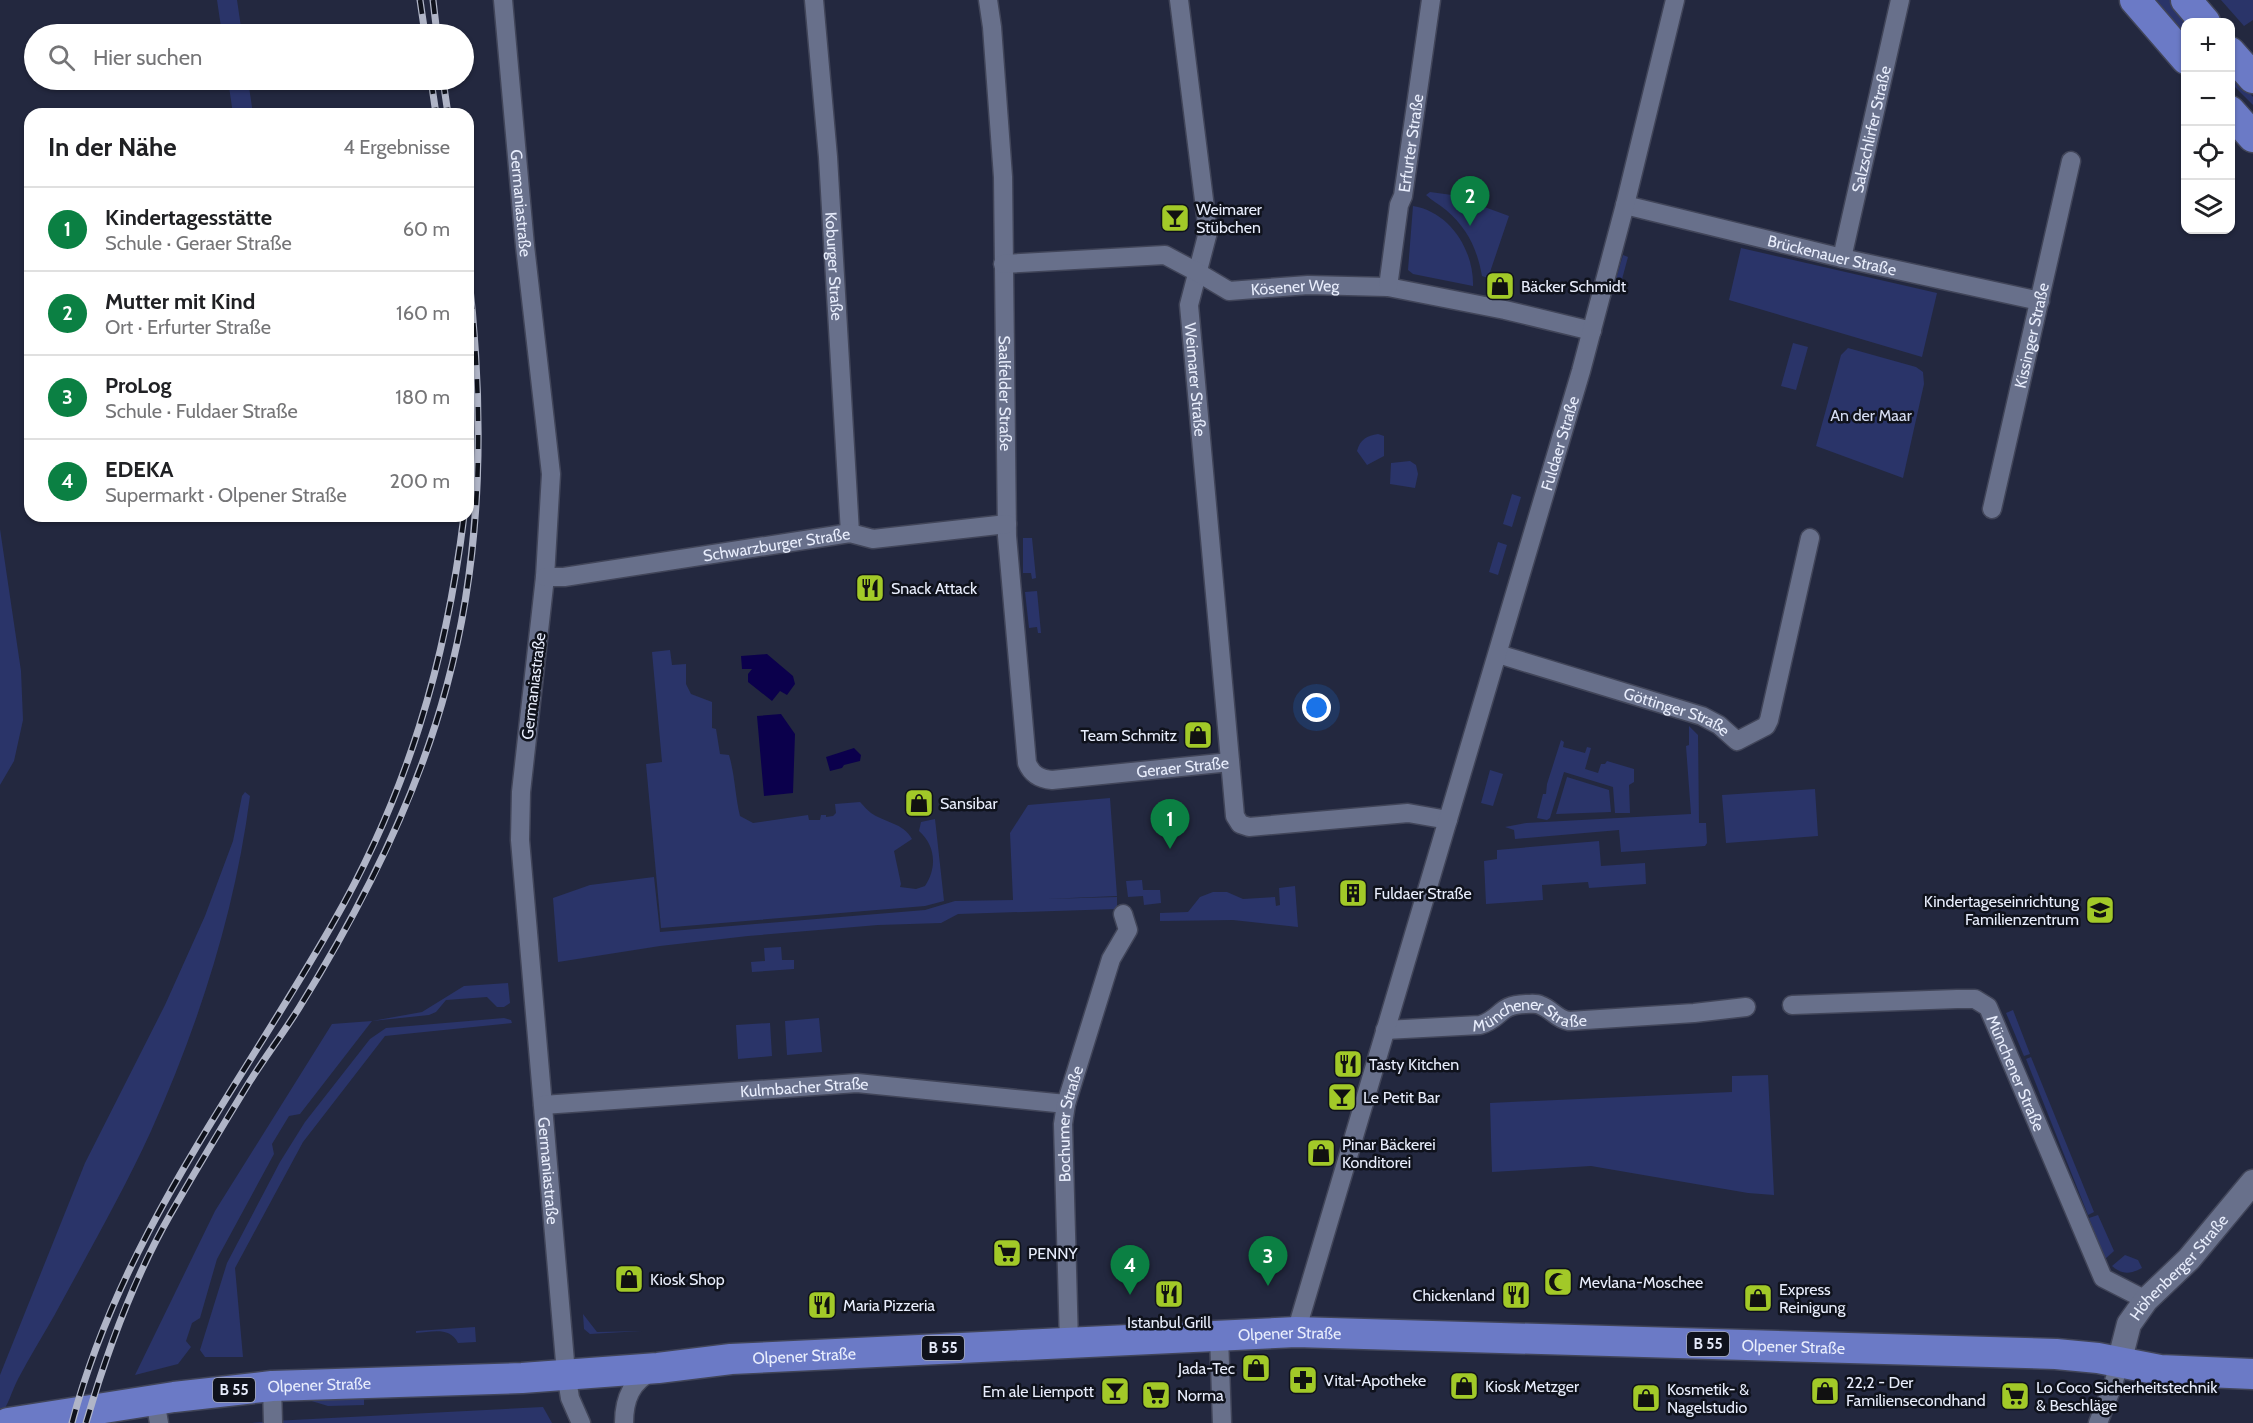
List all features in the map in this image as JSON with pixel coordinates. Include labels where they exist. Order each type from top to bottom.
[{"type":"main road","points":[[2135,0],[2181,53]]},
{"type":"main road","points":[[2186,0],[2202,18]]},
{"type":"main road","points":[[2235,58],[2253,78]]},
{"type":"main road","points":[[2235,117],[2253,137]]},
{"type":"main road","name":"Olpener Straße","points":[[8,1423],[110,1407],[157,1412],[272,1386],[513,1379],[566,1373],[667,1367],[731,1359],[1296,1332],[2038,1353],[2074,1355],[2167,1370],[2253,1374]]},
{"type":"street","name":"Germaniastraße","points":[[503,0],[525,246],[551,474],[545,577],[521,792],[520,840],[566,1373],[570,1398],[581,1423]]},
{"type":"street","name":"Koburger Straße","points":[[814,0],[828,157],[850,533]]},
{"type":"street","name":"Saalfelder Straße","points":[[988,0],[1003,177],[1007,524],[1026,756],[1030,771],[1045,780]]},
{"type":"street","name":"Weimarer Straße","points":[[1179,0],[1208,232],[1189,305],[1230,762]]},
{"type":"street","name":"Erfurter Straße","points":[[1388,287],[1431,0]]},
{"type":"street","name":"Fuldaer Straße","points":[[1296,1332],[1592,331],[1675,0]]},
{"type":"street","name":"Salzschlirfer Straße","points":[[1842,258],[1900,0]]},
{"type":"street","name":"Kissinger Straße","points":[[1992,509],[2071,161]]},
{"type":"street","name":"Brückenauer Straße","points":[[1625,206],[1842,258],[2040,301]]},
{"type":"street","name":"Kösener Weg","points":[[1003,264],[1165,255],[1228,291],[1308,285],[1388,287],[1505,310],[1592,331]]},
{"type":"street","name":"Schwarzburger Straße","points":[[545,577],[564,577],[850,533],[873,539],[1007,524]]},
{"type":"street","name":"Göttinger Straße","points":[[1498,654],[1702,716],[1719,725],[1737,741],[1761,729],[1769,720],[1810,538]]},
{"type":"street","name":"Geraer Straße","points":[[1045,780],[1230,762],[1235,816],[1245,826],[1408,813],[1448,820]]},
{"type":"street","name":"Bochumer Straße","points":[[1069,1343],[1062,1137],[1066,1104],[1111,959],[1128,930],[1123,914]]},
{"type":"street","name":"Münchener Straße","points":[[1792,1005],[1975,999],[1988,1007],[2103,1278],[2146,1300]]},
{"type":"street","name":"Münchener Straße","points":[[1385,1030],[1480,1025],[1488,1023],[1512,1005],[1537,1004],[1561,1019],[1569,1021],[1694,1013],[1746,1007]]},
{"type":"street","name":"Kulmbacher Straße","points":[[543,1105],[857,1083],[1066,1104]]},
{"type":"street","name":"Höhenberger Straße","points":[[2119,1362],[2129,1324],[2146,1300],[2189,1259],[2253,1182]]},
{"type":"street","points":[[1219,1336],[1222,1423]]},
{"type":"street","points":[[2098,1423],[2119,1362]]},
{"type":"street","points":[[624,1423],[628,1396],[634,1384],[644,1375],[667,1367]]},
{"type":"street","points":[[272,1386],[273,1423]]},
{"type":"green space","points":[[217,0],[237,0],[241,24],[221,24]]},
{"type":"green space","points":[[2151,0],[2170,0],[2186,18],[2181,18],[2181,35]]},
{"type":"green space","points":[[2221,0],[2253,0],[2253,20],[2244,26]]},
{"type":"green space","points":[[2235,77],[2253,97],[2253,105],[2235,87]]},
{"type":"green space","points":[[229,90],[249,90],[252,108],[232,108]]},
{"type":"green space","points":[[1430,192],[1452,195],[1509,216],[1488,278],[1482,276],[1474,248],[1465,231],[1446,210],[1426,195]]},
{"type":"green space","points":[[1413,206],[1438,216],[1449,224],[1464,246],[1472,272],[1473,286],[1413,274],[1408,270]]},
{"type":"green space","points":[[1741,248],[1937,293],[1922,357],[1729,300]]},
{"type":"green space","points":[[1623,255],[1628,257],[1618,294],[1612,292]]},
{"type":"green space","points":[[1793,343],[1808,347],[1796,390],[1781,386]]},
{"type":"green space","name":"An der Maar","points":[[1848,348],[1916,367],[1923,372],[1924,384],[1903,478],[1816,446],[1841,355]]},
{"type":"green space","points":[[1378,434],[1384,436],[1384,456],[1367,465],[1357,451],[1358,447],[1364,439]]},
{"type":"green space","points":[[1410,461],[1416,465],[1418,474],[1415,488],[1390,484],[1391,463]]},
{"type":"green space","points":[[1512,494],[1521,497],[1512,527],[1503,524]]},
{"type":"green space","points":[[0,529],[21,671],[23,720],[14,761],[0,785]]},
{"type":"green space","points":[[1023,538],[1032,538],[1036,578],[1032,579],[1031,573],[1023,573]]},
{"type":"green space","points":[[1498,542],[1507,545],[1498,575],[1489,572]]},
{"type":"green space","points":[[1037,591],[1041,633],[1038,633],[1037,627],[1029,628],[1025,592]]},
{"type":"green space","points":[[670,650],[672,665],[686,664],[686,684],[691,694],[712,702],[712,728],[716,729],[720,754],[729,755],[740,816],[753,823],[808,815],[809,820],[820,820],[821,815],[826,815],[826,817],[836,813],[835,804],[860,802],[871,813],[904,829],[912,839],[894,851],[900,887],[916,889],[925,886],[933,865],[932,850],[919,831],[921,822],[935,819],[944,901],[925,906],[661,928],[646,764],[662,762],[652,652]]},
{"type":"green space","points":[[1689,726],[1698,735],[1699,823],[1706,823],[1707,843],[1705,846],[1621,852],[1619,830],[1515,839],[1514,830],[1505,827],[1526,823],[1691,814],[1686,746],[1689,745]]},
{"type":"green space","points":[[1561,740],[1564,742],[1563,747],[1585,753],[1587,747],[1591,748],[1585,769],[1598,773],[1601,764],[1607,761],[1634,769],[1634,782],[1629,785],[1630,813],[1615,813],[1613,787],[1564,772],[1550,818],[1547,820],[1537,818]]},
{"type":"green space","points":[[1490,770],[1503,774],[1493,806],[1481,803]]},
{"type":"green space","points":[[1567,777],[1609,790],[1611,812],[1556,814]]},
{"type":"green space","points":[[1815,789],[1818,836],[1726,843],[1722,795]]},
{"type":"green space","points":[[245,792],[250,796],[225,925],[185,1050],[151,1131],[128,1178],[0,1415],[0,1375],[85,1163],[165,1005],[205,916],[233,841],[242,796]]},
{"type":"green space","points":[[1110,798],[1117,896],[1046,899],[1117,897],[1117,909],[958,914],[941,923],[878,925],[748,936],[660,946],[558,962],[553,898],[590,885],[654,877],[660,932],[925,910],[955,901],[1013,900],[1010,833],[1028,805]]},
{"type":"green space","points":[[1599,841],[1601,866],[1645,863],[1646,884],[1589,888],[1588,882],[1542,885],[1543,900],[1486,904],[1484,861],[1497,859],[1497,850]]},
{"type":"green space","points":[[1142,880],[1143,890],[1160,890],[1161,903],[1144,905],[1143,896],[1128,897],[1126,881]]},
{"type":"green space","points":[[1295,886],[1298,927],[1233,920],[1160,921],[1160,913],[1188,912],[1200,897],[1213,892],[1227,892],[1243,899],[1275,897],[1276,906],[1280,905],[1279,888]]},
{"type":"green space","points":[[781,947],[782,960],[794,960],[794,969],[752,972],[751,962],[765,961],[764,948]]},
{"type":"green space","points":[[508,983],[510,1003],[504,1007],[497,1007],[487,997],[446,1000],[436,1012],[429,1015],[372,1021],[422,1012],[464,986]]},
{"type":"green space","points":[[2013,1010],[2030,1054],[2024,1056],[2006,1013]]},
{"type":"green space","points":[[504,1018],[511,1020],[512,1023],[385,1036],[303,1142],[235,1268],[243,1357],[205,1357],[200,1350],[227,1263],[280,1162],[305,1122],[370,1039],[386,1028]]},
{"type":"green space","points":[[819,1018],[822,1052],[787,1055],[785,1021]]},
{"type":"green space","points":[[372,1021],[300,1114],[289,1116],[272,1144],[274,1154],[217,1259],[200,1318],[192,1323],[186,1341],[191,1347],[178,1364],[135,1375],[215,1211],[332,1024]]},
{"type":"green space","points":[[770,1023],[772,1056],[738,1059],[736,1025]]},
{"type":"green space","points":[[2031,1057],[2094,1212],[2088,1215],[2026,1059]]},
{"type":"green space","points":[[1768,1075],[1774,1195],[1748,1193],[1591,1166],[1492,1172],[1490,1103],[1732,1092],[1732,1076]]},
{"type":"green space","points":[[2098,1215],[2114,1251],[2105,1259],[2089,1218]]},
{"type":"green space","points":[[2125,1255],[2138,1260],[2142,1268],[2127,1273],[2112,1266]]},
{"type":"green space","points":[[583,1314],[597,1332],[642,1331],[590,1334],[584,1329]]},
{"type":"green space","points":[[475,1327],[476,1342],[458,1343],[450,1334],[440,1331],[416,1333],[416,1331]]},
{"type":"green space","points":[[305,1399],[364,1399],[364,1405],[328,1406]]},
{"type":"green space","points":[[543,1407],[552,1423],[252,1423],[273,1421]]},
{"type":"shaded area","points":[[767,654],[793,676],[795,684],[787,695],[780,691],[772,701],[748,682],[748,674],[752,669],[742,669],[741,656]]},
{"type":"shaded area","points":[[781,714],[795,734],[793,793],[764,796],[757,716]]},
{"type":"shaded area","points":[[854,748],[861,755],[860,761],[830,771],[826,757]]},
{"type":"railway","points":[[420,0],[424,24]]},
{"type":"railway","points":[[433,0],[436,24]]},
{"type":"railway","points":[[432,90],[435,108]]},
{"type":"railway","points":[[444,90],[447,108]]},
{"type":"railway","points":[[86,1423],[122,1316],[144,1265],[180,1198],[230,1114],[299,1008],[344,931],[385,852],[435,728],[459,634],[474,530],[478,425],[474,334]]},
{"type":"railway","points":[[72,1423],[94,1354],[121,1288],[152,1226],[186,1164],[333,923],[382,826],[420,726],[434,675],[446,623],[463,522]]},
{"type":"place","name":"Weimarer Stübchen","points":[[1175,218]]},
{"type":"place","name":"Mutter mit Kind","points":[[1470,226]]},
{"type":"place","name":"Bäcker Schmidt","points":[[1500,286]]},
{"type":"place","name":"Snack Attack","points":[[870,588]]},
{"type":"place","name":"Team Schmitz","points":[[1198,735]]},
{"type":"place","name":"Sansibar","points":[[919,803]]},
{"type":"place","name":"Kindertagesstätte","points":[[1170,849]]},
{"type":"place","name":"Fuldaer Straße","points":[[1353,893]]},
{"type":"place","name":"Kindertageseinrichtung Familienzentrum","points":[[2100,910]]},
{"type":"place","name":"Tasty Kitchen","points":[[1348,1064]]},
{"type":"place","name":"Le Petit Bar","points":[[1342,1097]]},
{"type":"place","name":"Pinar Bäckerei Konditorei","points":[[1321,1153]]},
{"type":"place","name":"PENNY","points":[[1007,1253]]},
{"type":"place","name":"Kiosk Shop","points":[[629,1279]]},
{"type":"place","name":"Mevlana-Moschee","points":[[1558,1282]]},
{"type":"place","name":"ProLog","points":[[1268,1286]]},
{"type":"place","name":"Istanbul Grill","points":[[1169,1294]]},
{"type":"place","name":"EDEKA","points":[[1130,1295]]},
{"type":"place","name":"Chickenland","points":[[1516,1295]]},
{"type":"place","name":"Express Reinigung","points":[[1758,1298]]},
{"type":"place","name":"Maria Pizzeria","points":[[822,1305]]},
{"type":"place","name":"Jada-Tec","points":[[1256,1368]]},
{"type":"place","name":"Vital-Apotheke","points":[[1303,1380]]},
{"type":"place","name":"Kiosk Metzger","points":[[1464,1386]]},
{"type":"place","name":"Em ale Liempott","points":[[1115,1391]]},
{"type":"place","name":"22,2 - Der Familiensecondhand","points":[[1825,1391]]},
{"type":"place","name":"Norma","points":[[1156,1395]]},
{"type":"place","name":"Lo Coco Sicherheitstechnik & Beschläge","points":[[2015,1396]]},
{"type":"place","name":"Kosmetik- & Nagelstudio","points":[[1646,1398]]}]
